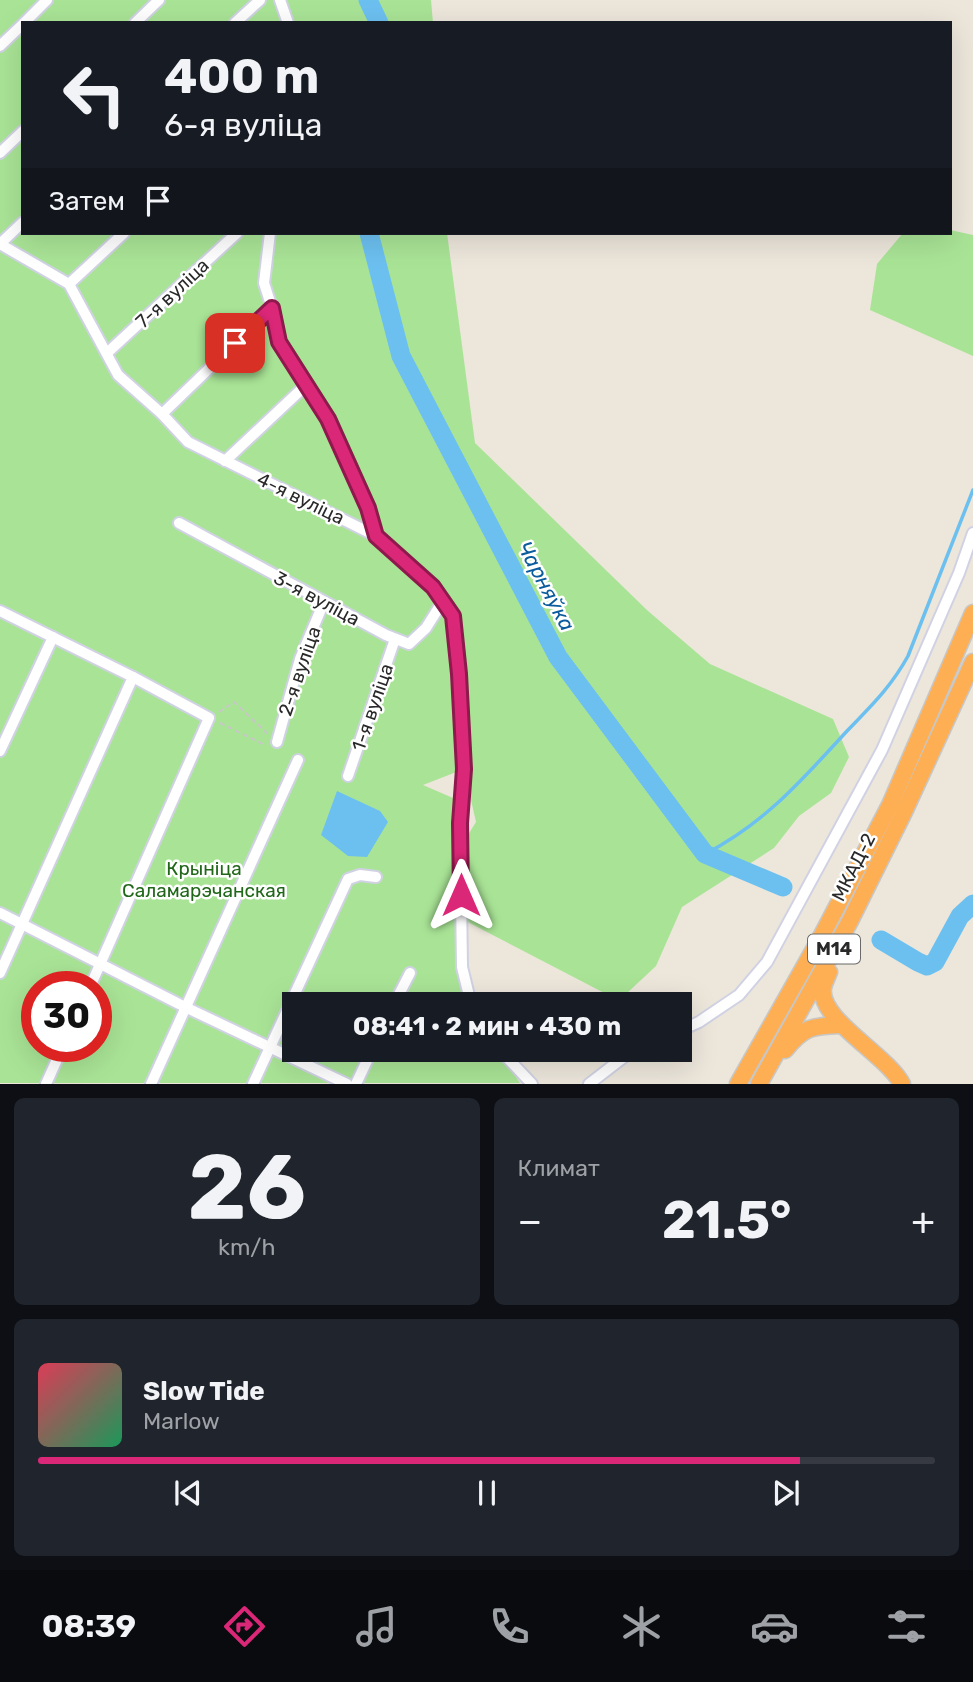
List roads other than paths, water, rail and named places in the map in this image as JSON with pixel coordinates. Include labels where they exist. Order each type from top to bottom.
[{"type":"highway","name":"М14","points":[[738,1083],[820,939],[890,805],[973,613]]},
{"type":"highway","name":"МКАД-2","points":[[759,1083],[850,921],[973,662]]},
{"type":"highway","points":[[850,921],[822,990],[827,1005],[840,1026],[884,1061],[902,1083]]},
{"type":"highway","points":[[759,1083],[802,1032],[819,1026],[840,1026]]},
{"type":"street","points":[[25,21],[47,0]]},
{"type":"street","points":[[137,21],[159,0]]},
{"type":"street","points":[[237,21],[260,0]]},
{"type":"street","points":[[280,0],[287,21]]},
{"type":"street","points":[[0,46],[21,25]]},
{"type":"street","points":[[0,153],[21,133]]},
{"type":"street","points":[[21,224],[0,244],[69,284],[122,235]]},
{"type":"street","name":"7-я вуліца","points":[[107,353],[235,235]]},
{"type":"street","points":[[270,235],[264,283],[279,342],[328,419],[368,508],[376,536]]},
{"type":"street","name":"4-я вуліца","points":[[69,284],[118,375],[162,414],[188,442],[376,536],[433,587],[443,601]]},
{"type":"street","points":[[162,414],[272,308]]},
{"type":"street","points":[[225,461],[306,385]]},
{"type":"street","name":"3-я вуліца","points":[[179,523],[395,639]]},
{"type":"street","points":[[692,1026],[739,995],[767,962],[882,750],[959,573],[973,533]]},
{"type":"street","points":[[395,639],[409,644],[426,628],[443,601],[453,616],[464,769],[460,823],[462,967],[468,992]]},
{"type":"street","name":"2-я вуліца","points":[[271,743],[300,659],[324,602]]},
{"type":"street","points":[[0,611],[209,718],[97,971]]},
{"type":"street","points":[[0,751],[53,637]]},
{"type":"street","name":"1-я вуліца","points":[[348,776],[395,639]]},
{"type":"street","points":[[0,973],[133,677]]},
{"type":"street","points":[[151,1083],[298,760]]},
{"type":"street","points":[[253,1083],[348,878],[360,875],[376,877]]},
{"type":"street","points":[[0,913],[185,1007],[346,1083]]},
{"type":"street","points":[[400,992],[410,972]]},
{"type":"street","points":[[46,1083],[56,1062]]},
{"type":"street","points":[[356,1083],[366,1062]]},
{"type":"street","points":[[511,1062],[531,1083]]},
{"type":"street","points":[[589,1083],[617,1062]]},
{"type":"water","points":[[337,791],[380,811],[388,822],[367,857],[348,856],[321,835]]},
{"type":"waterway","name":"Чарняўка","points":[[368,0],[378,21]]},
{"type":"waterway","name":"Чарняўка","points":[[370,235],[401,356],[558,657],[705,854],[783,887]]},
{"type":"waterway","points":[[705,854],[727,842],[782,799],[895,677],[908,656],[973,490]]},
{"type":"waterway","name":"Чарняўка","points":[[881,940],[927,966],[935,962],[960,916],[973,904]]},
{"type":"park label","name":"Крыніца Саламарэчанская","points":[[204,879]]}]
